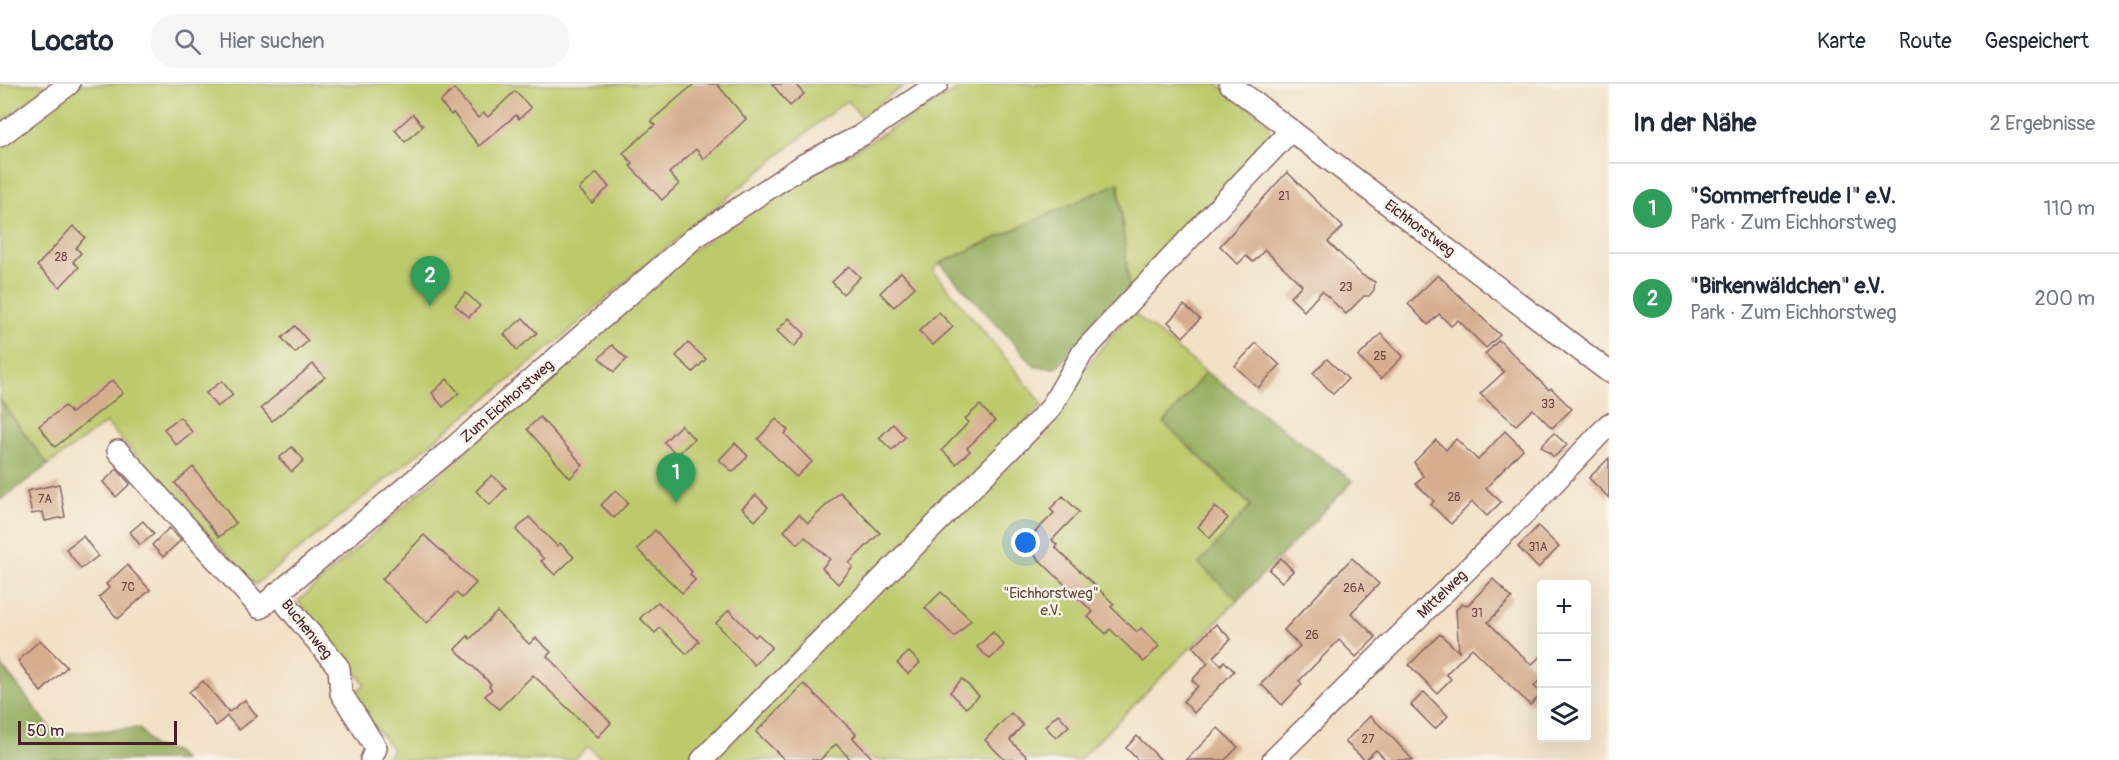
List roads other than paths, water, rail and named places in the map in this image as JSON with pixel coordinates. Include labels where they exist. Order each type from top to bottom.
[{"type":"street","points":[[0,136],[69,84]]},
{"type":"street","name":"Zum Eichhorstweg","points":[[118,451],[260,608],[454,447],[694,238],[805,164],[860,136],[937,84]]},
{"type":"street","name":"Eichhorstweg","points":[[1230,84],[1609,372]]},
{"type":"street","points":[[702,760],[1050,410],[1083,352],[1291,130]]},
{"type":"street","name":"Mittelweg","points":[[1273,760],[1532,507],[1609,424]]},
{"type":"street","name":"Buchenweg","points":[[277,592],[339,668],[341,693],[376,748],[371,760]]},
{"type":"place","name":"\"Birkenwäldchen\" e.V.","points":[[430,306]]},
{"type":"place","name":"\"Sommerfreude I\" e.V.","points":[[676,503]]},
{"type":"park label","name":"\"Eichhorstweg\" e.V.","points":[[1051,602]]}]
